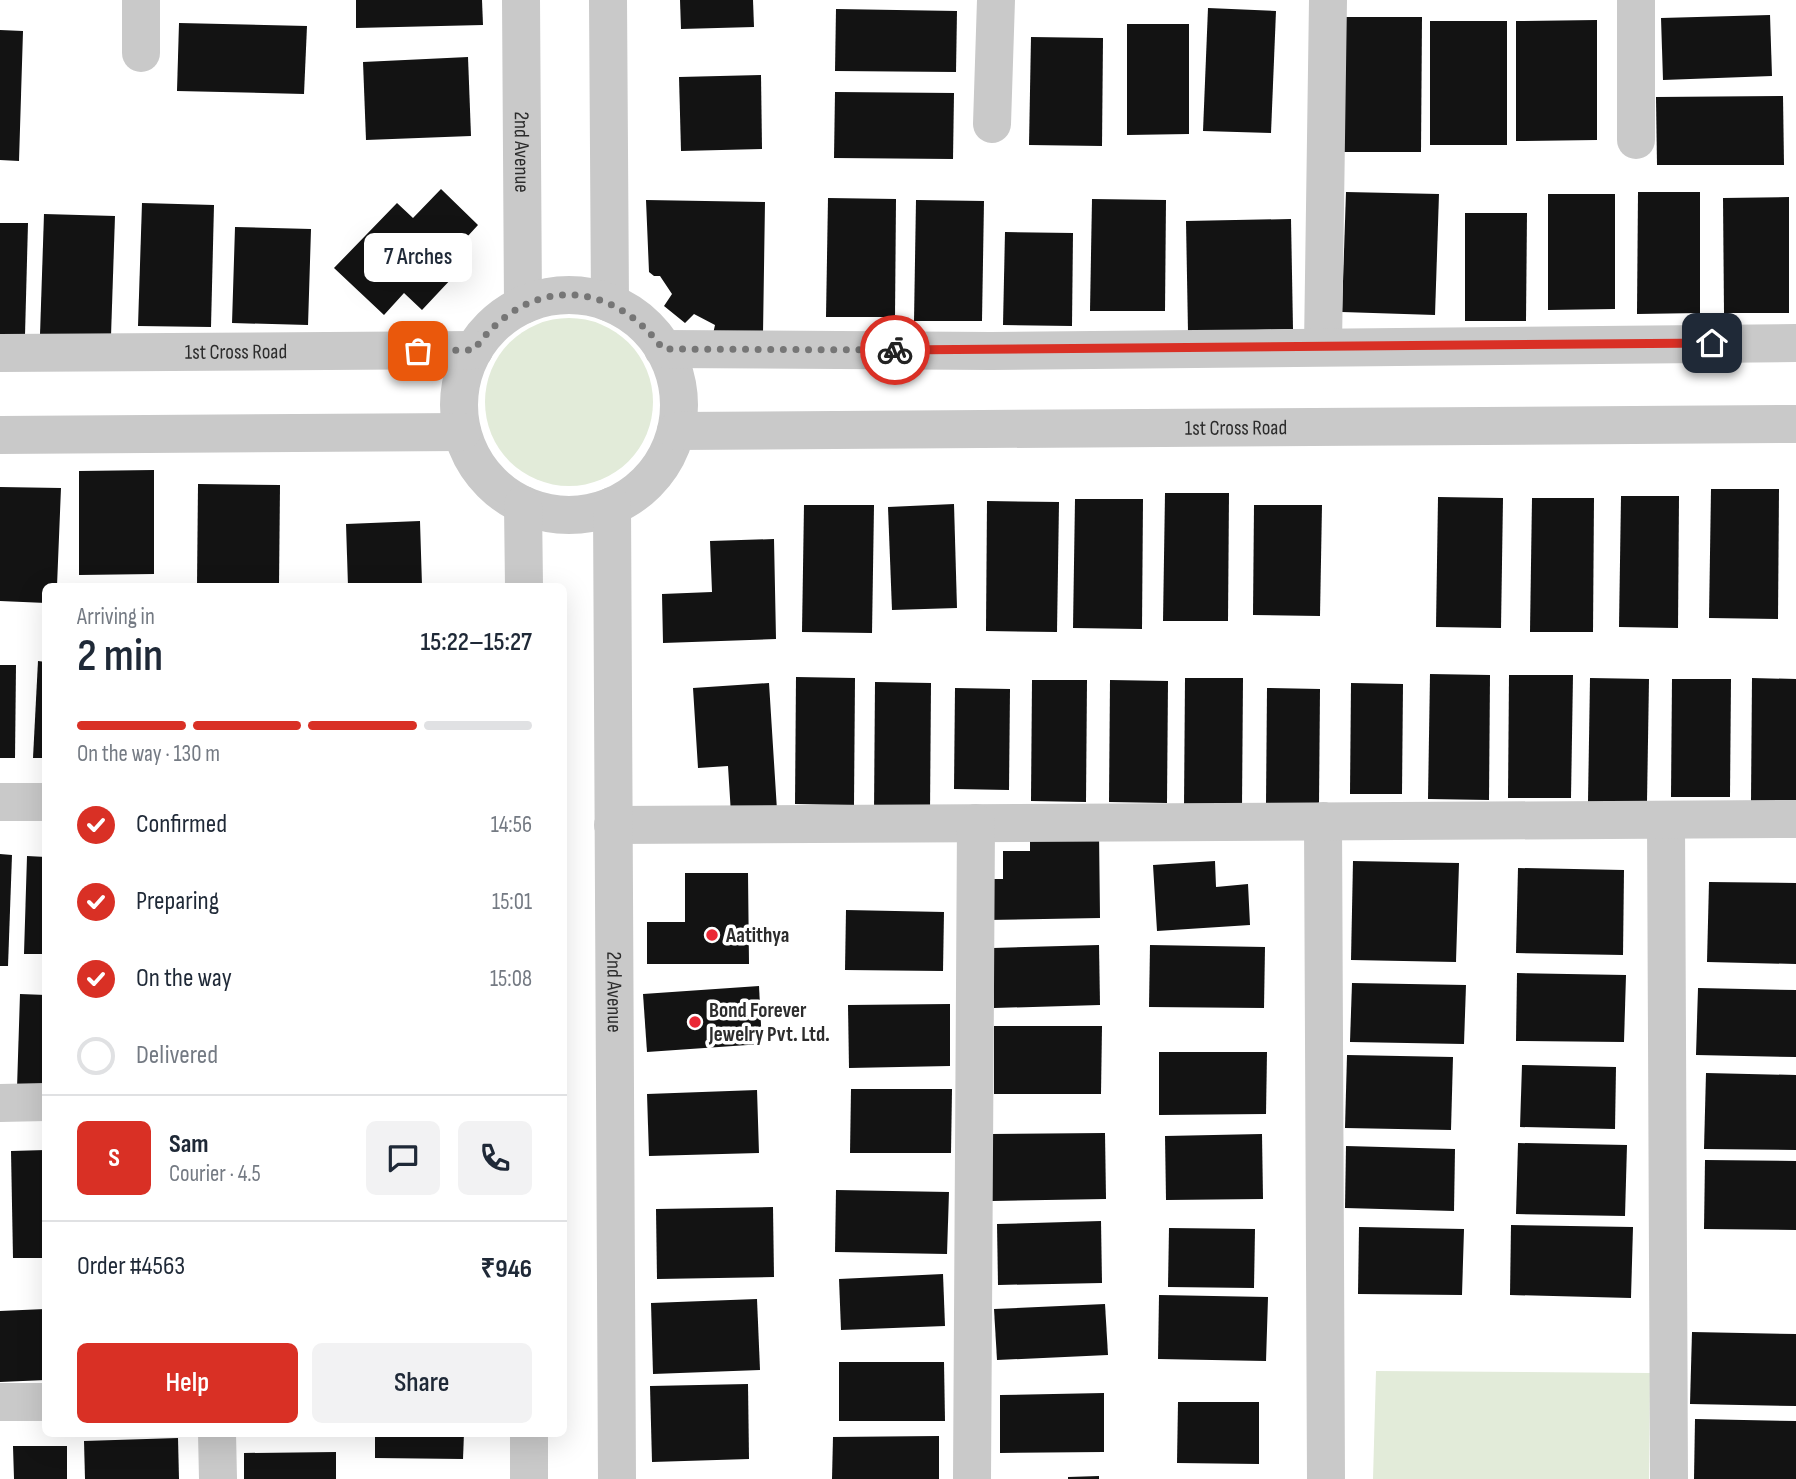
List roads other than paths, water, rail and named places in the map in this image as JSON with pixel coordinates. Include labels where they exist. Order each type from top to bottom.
[{"type":"street","points":[[141,0],[141,53]]},
{"type":"street","name":"2nd Avenue","points":[[520,0],[523,305]]},
{"type":"street","points":[[608,0],[610,303]]},
{"type":"street","points":[[992,124],[996,0]]},
{"type":"street","points":[[1322,346],[1328,0]]},
{"type":"street","points":[[1636,0],[1636,140]]},
{"type":"street","points":[[566,295],[589,297],[610,303],[631,314],[649,330],[663,349],[674,374],[679,402],[676,431],[667,455],[653,476],[634,494],[612,506],[568,516],[545,513],[502,493],[484,476],[470,455],[462,432],[459,404],[463,376],[474,350],[487,332],[503,317],[523,305],[566,295]]},
{"type":"street","points":[[663,349],[991,351],[1796,343]]},
{"type":"street","name":"1st Cross Road","points":[[0,353],[474,350]]},
{"type":"street","name":"1st Cross Road","points":[[676,431],[1796,424]]},
{"type":"street","points":[[0,435],[462,432]]},
{"type":"street","points":[[523,505],[524,583]]},
{"type":"street","name":"2nd Avenue","points":[[612,506],[617,1479]]},
{"type":"street","points":[[0,802],[42,802]]},
{"type":"street","points":[[613,825],[1796,819]]},
{"type":"street","points":[[1666,820],[1669,1479]]},
{"type":"street","points":[[1323,821],[1326,1479]]},
{"type":"street","points":[[972,1479],[976,823]]},
{"type":"street","points":[[0,1103],[42,1102]]},
{"type":"street","points":[[0,1402],[42,1402]]},
{"type":"street","points":[[217,1437],[218,1479]]},
{"type":"street","points":[[529,1437],[529,1479]]},
{"type":"place","name":"7 Arches","points":[[418,351]]},
{"type":"place","name":"Aatithya","points":[[712,935]]},
{"type":"place","name":"Bond Forever Jewelry Pvt. Ltd.","points":[[695,1022]]}]
